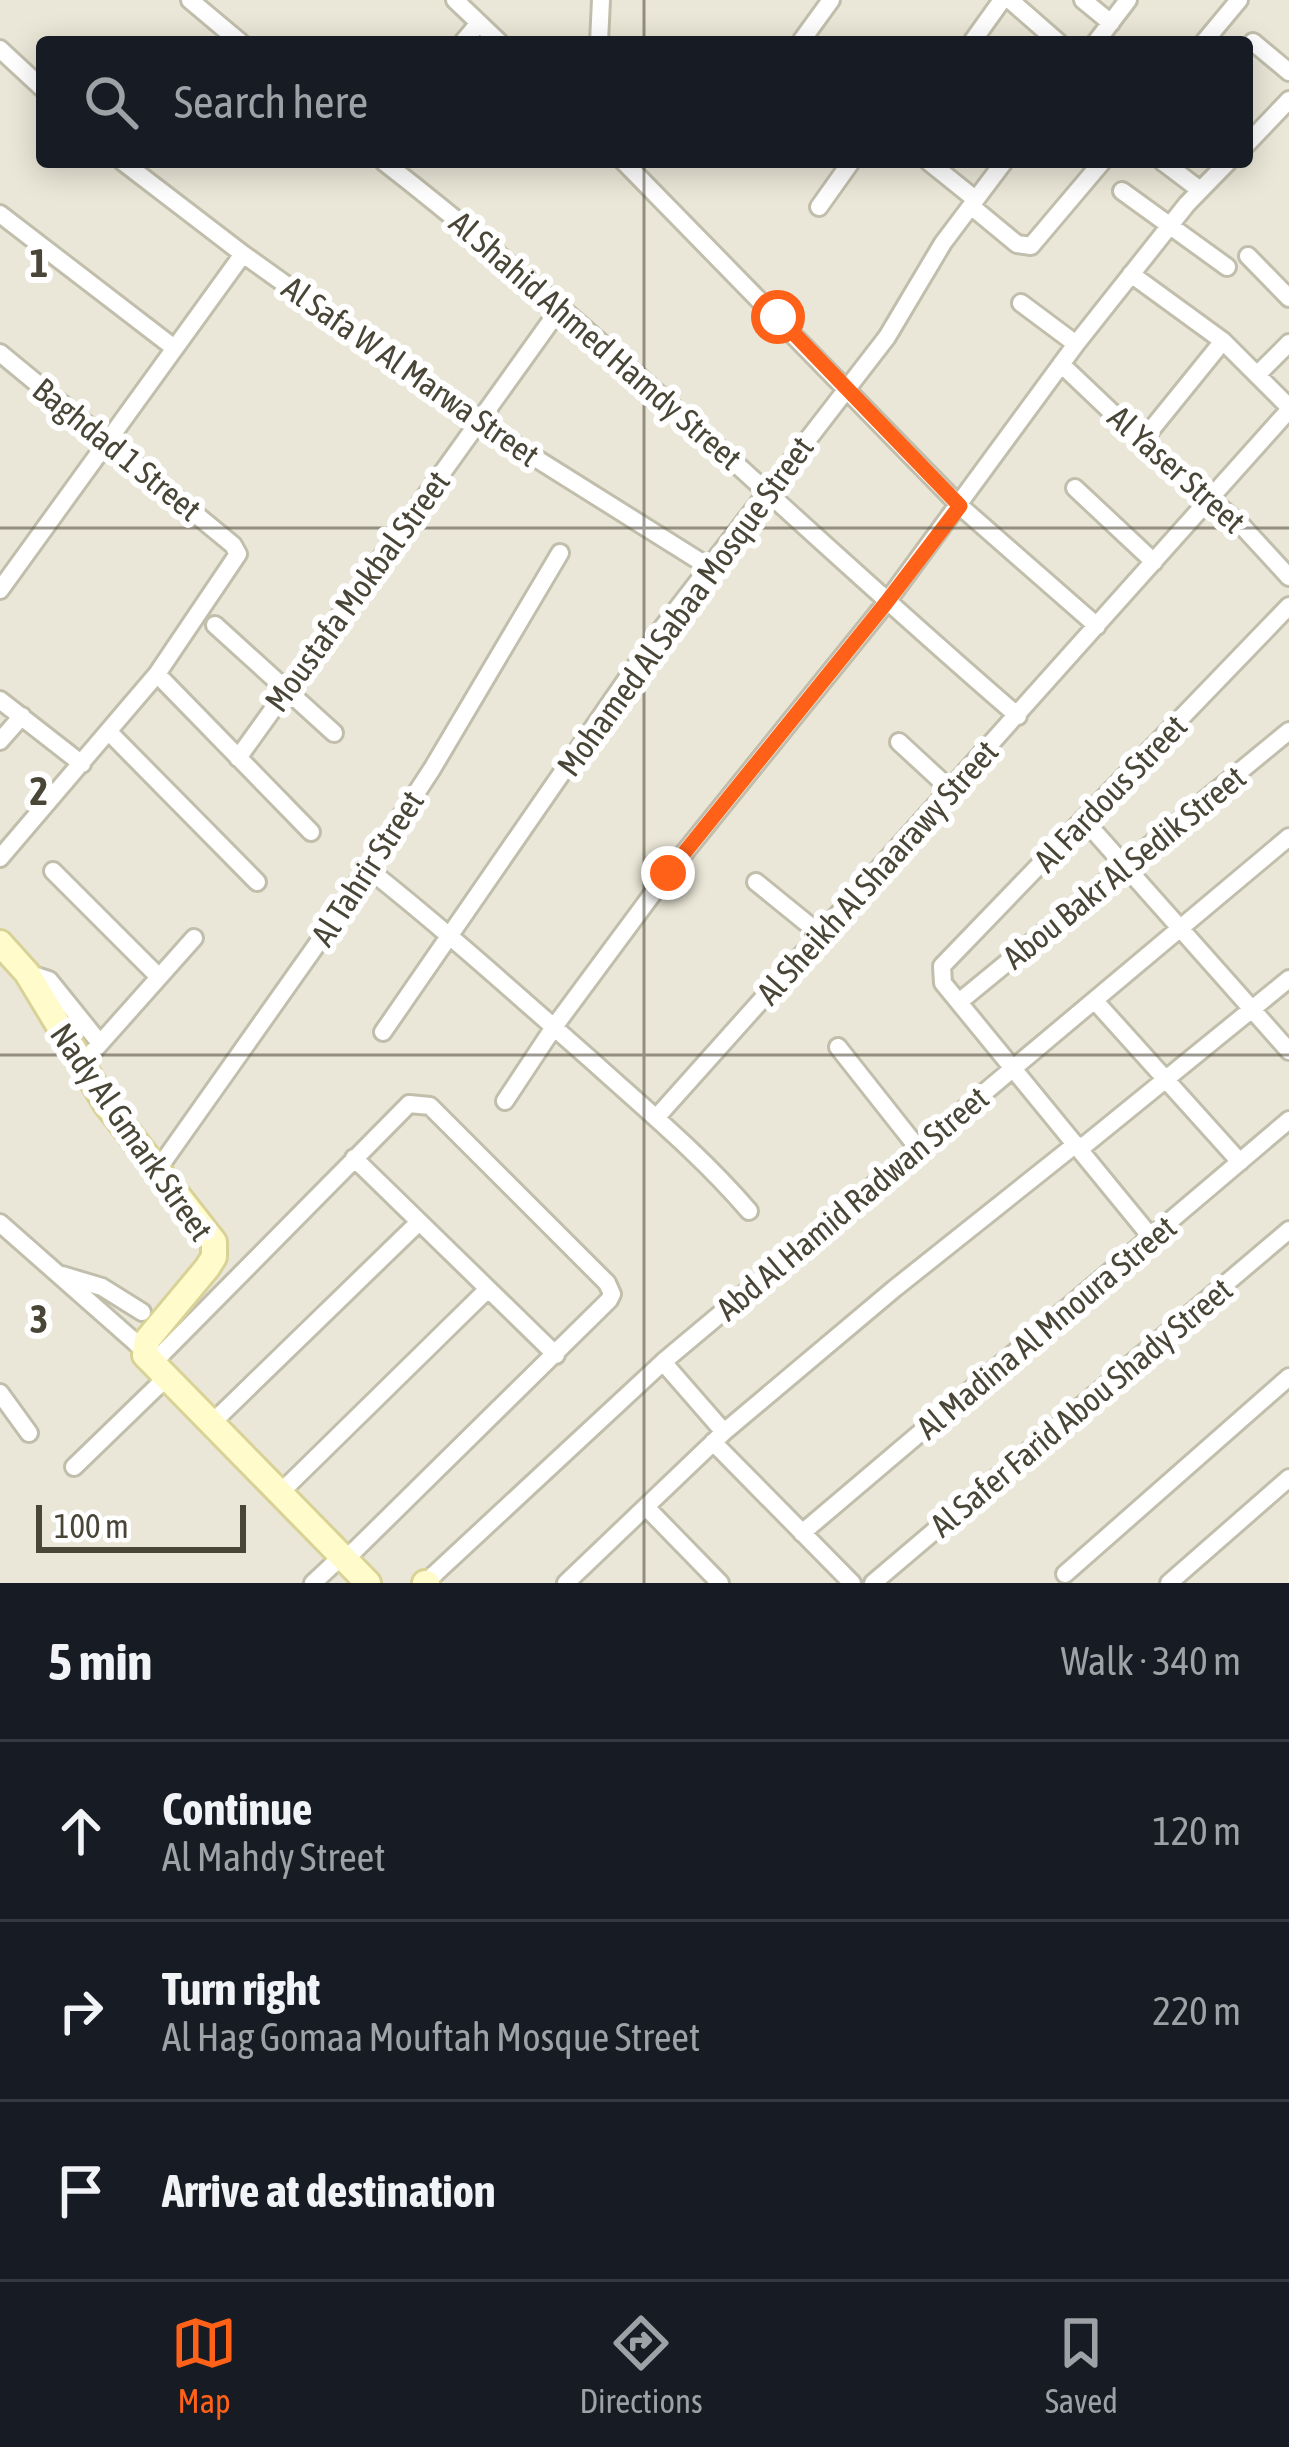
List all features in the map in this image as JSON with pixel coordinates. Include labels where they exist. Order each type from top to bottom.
[{"type":"street","points":[[455,0],[493,36]]},
{"type":"street","points":[[599,36],[602,0]]},
{"type":"street","points":[[805,36],[831,0]]},
{"type":"street","points":[[977,36],[1006,0],[1051,36]]},
{"type":"street","points":[[1083,0],[1111,22]]},
{"type":"street","points":[[1100,36],[1128,0]]},
{"type":"street","points":[[1209,36],[1239,0]]},
{"type":"street","points":[[194,1],[233,36]]},
{"type":"street","points":[[468,36],[479,23]]},
{"type":"street","points":[[1253,42],[1289,72]]},
{"type":"street","points":[[0,49],[36,82]]},
{"type":"street","points":[[1253,135],[1289,100]]},
{"type":"street","name":"Al Safa W Al Marwa Street","points":[[131,168],[478,422],[709,567]]},
{"type":"street","name":"Al Shahid Ahmed Hamdy Street","points":[[391,168],[561,307],[886,603],[1018,716]]},
{"type":"street","points":[[630,168],[960,506],[1097,626]]},
{"type":"street","points":[[819,207],[847,168]]},
{"type":"street","points":[[936,168],[1017,244],[1031,245],[1097,168]]},
{"type":"street","name":"Mohamed Al Sabaa Mosque Street","points":[[383,1032],[709,567],[887,337],[943,243],[999,168]]},
{"type":"street","points":[[1171,168],[1200,190]]},
{"type":"street","points":[[505,1101],[554,1027],[716,812],[960,506],[1060,364],[1170,225],[1222,168]]},
{"type":"street","points":[[1122,191],[1227,267]]},
{"type":"street","points":[[0,214],[172,347]]},
{"type":"street","points":[[0,590],[243,254]]},
{"type":"street","points":[[1248,256],[1289,298]]},
{"type":"street","points":[[1131,274],[1222,340],[1289,408]]},
{"type":"street","points":[[1021,303],[1076,344]]},
{"type":"street","name":"Moustafa Mokbal Street","points":[[238,758],[561,307]]},
{"type":"street","points":[[1142,441],[1222,340]]},
{"type":"street","points":[[1258,374],[1289,343]]},
{"type":"street","name":"Baghdad 1 Street","points":[[0,353],[237,549],[236,559],[157,674]]},
{"type":"street","name":"Al Yaser Street","points":[[1060,364],[1212,500],[1289,578]]},
{"type":"street","name":"Al Sheikh Al Shaarawy Street","points":[[656,1118],[1212,500],[1289,408]]},
{"type":"street","points":[[1075,488],[1154,562]]},
{"type":"street","name":"Al Tahrir Street","points":[[157,1172],[432,769],[560,553]]},
{"type":"street","name":"Al Fardous Street","points":[[959,1002],[943,983],[946,959],[1289,606]]},
{"type":"street","points":[[215,625],[334,733]]},
{"type":"street","points":[[0,857],[157,674],[311,832]]},
{"type":"street","points":[[0,700],[82,764]]},
{"type":"street","points":[[0,741],[22,716]]},
{"type":"street","name":"Abou Bakr Al Sedik Street","points":[[959,1002],[1289,731]]},
{"type":"street","points":[[109,732],[257,882]]},
{"type":"street","points":[[899,742],[951,790]]},
{"type":"street","points":[[1085,820],[1289,1051]]},
{"type":"street","name":"Abd Al Hamid Radwan Street","points":[[426,1583],[663,1362],[1289,837]]},
{"type":"street","points":[[367,868],[452,936],[656,1118],[721,1178],[748,1211]]},
{"type":"street","points":[[53,871],[159,977]]},
{"type":"street","points":[[756,882],[820,934]]},
{"type":"street","points":[[81,1065],[194,938]]},
{"type":"street","name":"Nady Al Gmark Street","points":[[0,943],[27,973],[81,1065],[157,1172],[214,1242],[214,1256],[147,1340],[155,1363]]},
{"type":"street","points":[[27,973],[49,980],[99,1042]]},
{"type":"street","points":[[566,1583],[718,1437],[894,1289],[1289,979]]},
{"type":"street","points":[[959,1002],[1151,1237]]},
{"type":"street","points":[[1096,1002],[1240,1162]]},
{"type":"street","points":[[838,1047],[917,1147]]},
{"type":"street","points":[[74,1467],[155,1363],[354,1158],[410,1104],[430,1106],[611,1288],[610,1300],[313,1583]]},
{"type":"street","name":"Al Madina Al Mnoura Street","points":[[802,1533],[1289,1120]]},
{"type":"street","points":[[354,1158],[556,1355]]},
{"type":"street","points":[[212,1423],[419,1222]]},
{"type":"street","points":[[0,1223],[155,1363],[368,1583]]},
{"type":"street","name":"Al Safer Farid Abou Shady Street","points":[[873,1583],[1289,1230]]},
{"type":"street","points":[[57,1274],[102,1287],[142,1312]]},
{"type":"street","points":[[281,1492],[488,1289]]},
{"type":"street","points":[[663,1362],[718,1437],[852,1583]]},
{"type":"street","points":[[1065,1574],[1289,1377]]},
{"type":"street","points":[[0,1394],[29,1432]]},
{"type":"street","points":[[1169,1583],[1289,1478]]},
{"type":"street","points":[[646,1507],[720,1583]]},
{"type":"shaded area","points":[[0,0],[1289,0],[1289,1583],[0,1583]]},
{"type":"route","points":[[668,873],[960,506],[778,317]]}]
